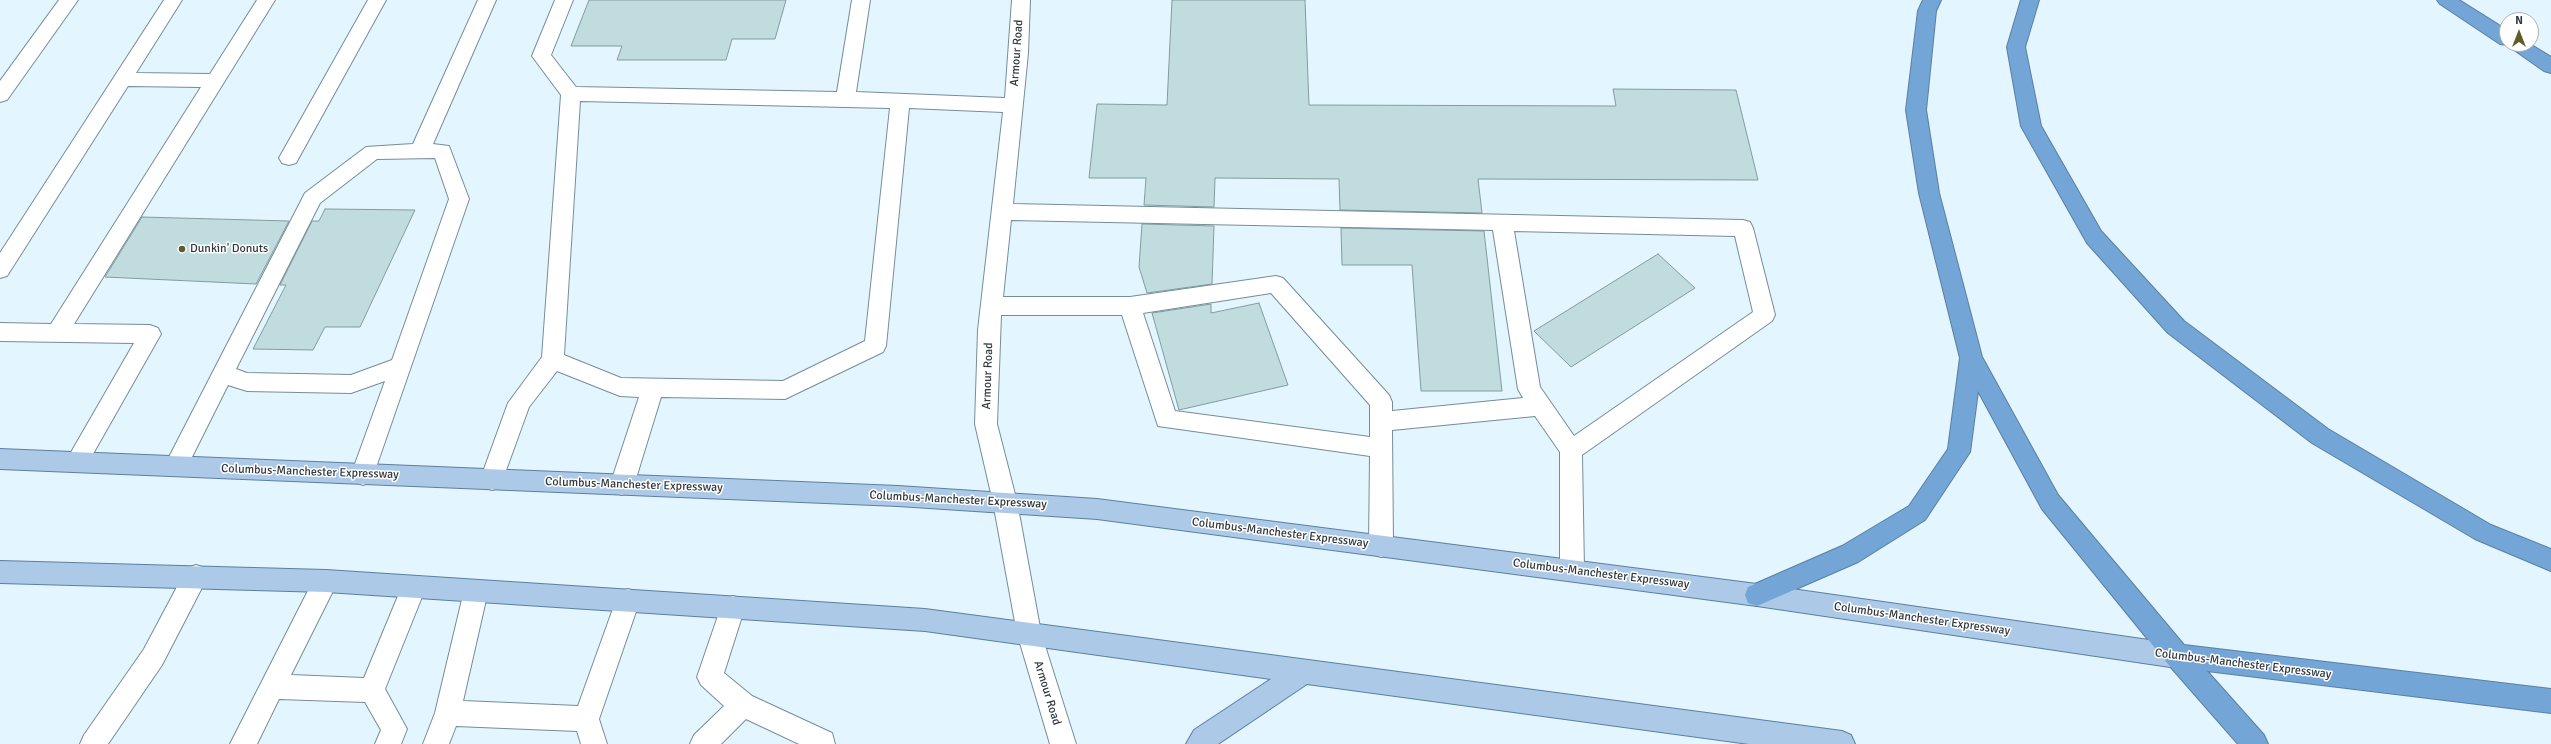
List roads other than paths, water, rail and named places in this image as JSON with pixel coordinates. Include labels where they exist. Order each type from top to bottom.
[{"type":"highway","points":[[1932,0],[1927,11],[1916,110],[1929,193],[1971,358],[2050,502],[2177,656],[2255,744]]},
{"type":"highway","points":[[2030,0],[2016,47],[2031,126],[2094,237],[2176,327],[2320,436],[2483,532],[2551,560]]},
{"type":"highway","points":[[2446,0],[2499,33]]},
{"type":"highway","points":[[2529,52],[2551,66]]},
{"type":"highway","points":[[1757,595],[1850,554],[1917,513],[1959,452],[1971,358]]},
{"type":"highway","name":"Columbus-Manchester Expressway","points":[[2177,656],[2551,701]]},
{"type":"main road","name":"Columbus-Manchester Expressway","points":[[0,459],[363,475],[622,484],[1005,502],[1097,510],[1757,595],[2177,656]]},
{"type":"main road","points":[[0,572],[196,576],[326,581],[925,620],[1306,670],[1842,744]]},
{"type":"main road","points":[[1199,744],[1203,739],[1306,670]]},
{"type":"street","points":[[0,95],[69,0]]},
{"type":"street","points":[[0,270],[173,0]]},
{"type":"street","points":[[57,333],[266,0]]},
{"type":"street","points":[[289,158],[377,0]]},
{"type":"street","points":[[420,151],[487,0]]},
{"type":"street","points":[[492,480],[519,403],[552,360],[571,94],[541,56],[564,0]]},
{"type":"street","points":[[845,99],[861,0]]},
{"type":"street","name":"Armour Road","points":[[1021,0],[1013,105],[992,306],[986,424],[1005,502],[1029,633],[1063,744]]},
{"type":"street","points":[[122,79],[215,81]]},
{"type":"street","points":[[571,94],[845,99],[1013,105]]},
{"type":"street","points":[[552,360],[620,387],[785,390],[876,346],[900,101]]},
{"type":"street","points":[[176,466],[221,374],[312,198],[373,152],[442,151],[459,199],[363,475]]},
{"type":"street","points":[[1002,212],[1743,228],[1764,315],[1571,450]]},
{"type":"street","points":[[1502,223],[1529,389],[1571,450],[1572,570]]},
{"type":"street","points":[[992,306],[1130,306],[1276,284],[1380,402],[1381,546]]},
{"type":"street","points":[[1130,306],[1166,419],[1381,448]]},
{"type":"street","points":[[0,332],[150,334],[77,462]]},
{"type":"street","points":[[221,374],[247,382],[351,384],[401,366]]},
{"type":"street","points":[[622,484],[653,388]]},
{"type":"street","points":[[1381,422],[1541,406]]},
{"type":"street","points":[[93,744],[153,657],[196,576]]},
{"type":"street","points":[[243,744],[326,581]]},
{"type":"street","points":[[372,690],[414,587]]},
{"type":"street","points":[[436,744],[448,713],[476,591]]},
{"type":"street","points":[[594,744],[586,719],[628,600]]},
{"type":"street","points":[[733,607],[710,677],[743,705],[823,742]]},
{"type":"street","points":[[272,687],[372,690]]},
{"type":"street","points":[[372,690],[394,729],[388,744]]},
{"type":"street","points":[[714,741],[743,705]]},
{"type":"street","points":[[448,713],[586,719]]},
{"type":"place","name":"Dunkin' Donuts","points":[[182,249]]}]
